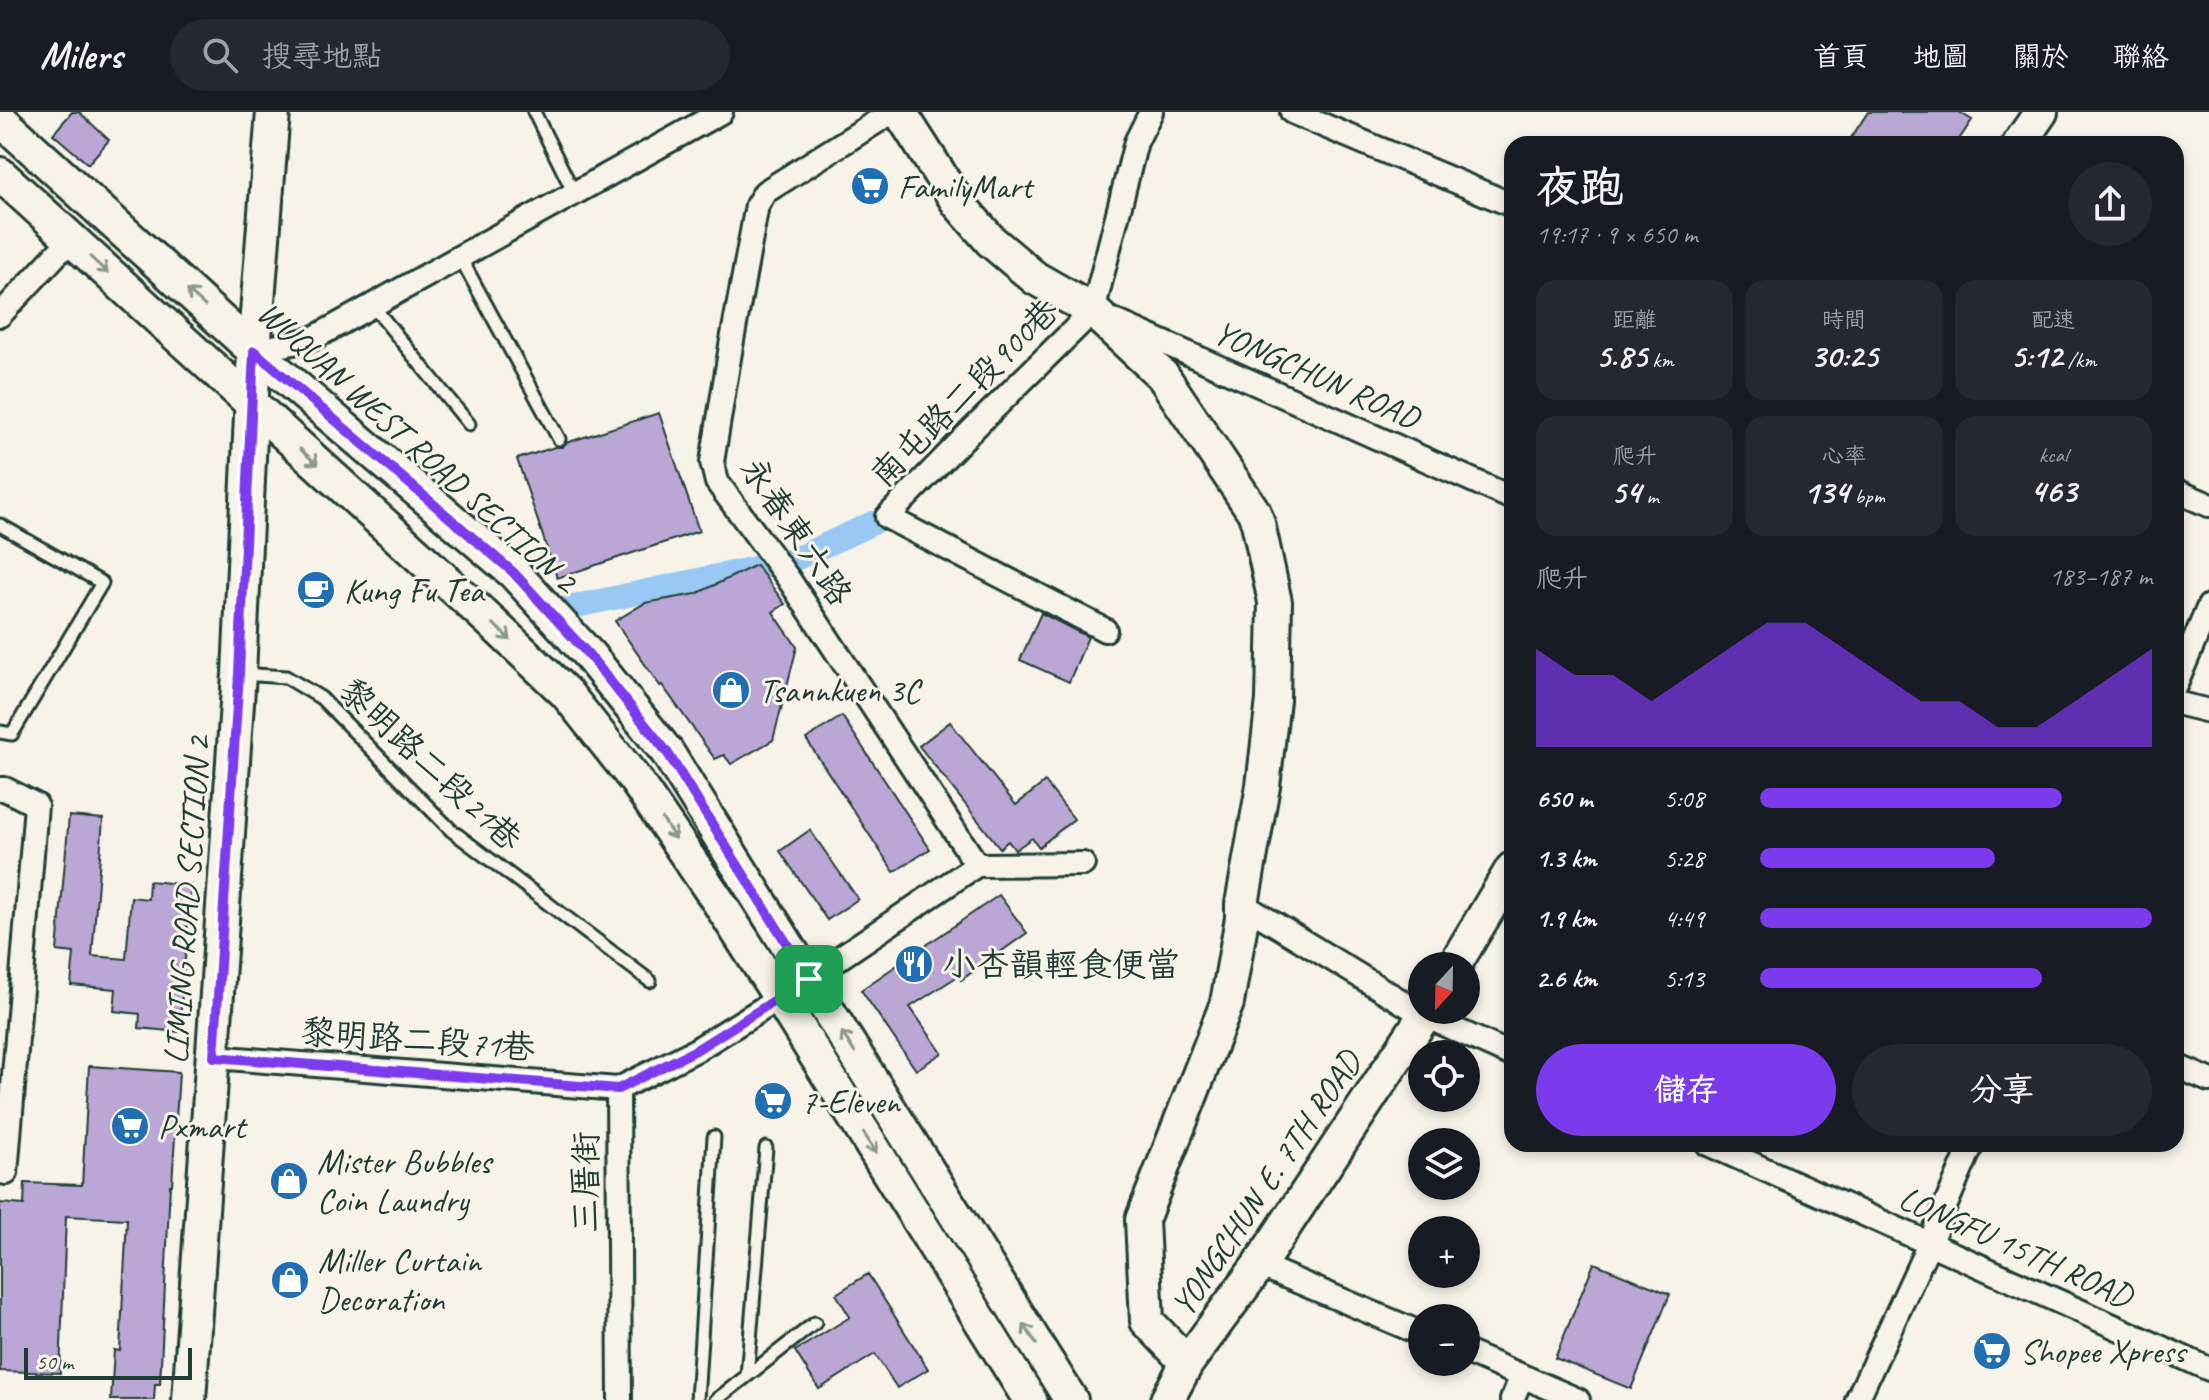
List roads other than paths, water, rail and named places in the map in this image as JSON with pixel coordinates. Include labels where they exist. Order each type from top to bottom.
[{"type":"main road","name":"LIMING ROAD SECTION 2","points":[[189,1400],[239,674],[254,351],[273,112]]},
{"type":"main road","points":[[900,112],[958,203],[991,241],[1035,278],[1093,311],[1163,376],[1254,512],[1258,523],[1275,602],[1273,700],[1242,918],[1227,1003],[1142,1220],[1147,1321],[1187,1363]]},
{"type":"main road","points":[[2024,136],[2041,112]]},
{"type":"main road","name":"WUQUAN WEST ROAD SECTION 2","points":[[0,119],[254,351],[513,572],[589,655],[667,752],[1071,1400]]},
{"type":"main road","points":[[0,174],[567,694],[636,781],[718,901],[1030,1400]]},
{"type":"main road","points":[[1462,952],[1504,882]]},
{"type":"main road","name":"YONGCHUN E. 7TH ROAD","points":[[1167,1400],[1187,1363],[1259,1265],[1420,1024]]},
{"type":"street","points":[[254,351],[312,339],[721,112]]},
{"type":"street","name":"永春東六路","points":[[892,112],[765,192],[757,205],[712,462],[717,482],[788,578],[977,865]]},
{"type":"street","points":[[1093,311],[1136,142],[1151,112]]},
{"type":"street","points":[[1292,112],[1504,202]]},
{"type":"street","points":[[1334,130],[1349,112]]},
{"type":"street","points":[[0,315],[71,239]]},
{"type":"street","name":"YONGCHUN ROAD","points":[[1093,311],[1504,494]]},
{"type":"street","name":"南屯路二段900巷","points":[[1093,311],[887,517],[1105,630]]},
{"type":"street","points":[[2184,494],[2209,505]]},
{"type":"street","points":[[2184,665],[2209,606]]},
{"type":"street","points":[[2184,705],[2209,711]]},
{"type":"street","points":[[0,789],[36,805],[3,1172]]},
{"type":"street","points":[[977,865],[1083,864]]},
{"type":"street","name":"三厝街","points":[[620,1400],[618,1089],[696,1050],[780,998],[977,865]]},
{"type":"street","points":[[1242,904],[1408,1002]]},
{"type":"street","points":[[1449,1024],[1504,1051]]},
{"type":"street","name":"黎明路二段71巷","points":[[214,1057],[618,1089]]},
{"type":"street","points":[[2184,1069],[2209,1080]]},
{"type":"street","name":"LONGFU 15TH ROAD","points":[[1726,1152],[2209,1369]]},
{"type":"street","points":[[1857,1400],[1969,1152]]},
{"type":"street","points":[[1259,1265],[1408,1328]]},
{"type":"street","points":[[1480,1358],[1578,1400]]},
{"type":"street","points":[[1512,1400],[1522,1376]]},
{"type":"lane","points":[[534,112],[574,193]]},
{"type":"lane","points":[[459,256],[559,439]]},
{"type":"lane","points":[[372,304],[469,424]]},
{"type":"lane","points":[[0,525],[102,583],[12,734],[0,732]]},
{"type":"lane","name":"黎明路二段21巷","points":[[239,674],[286,677],[321,698],[451,830],[650,981]]},
{"type":"lane","points":[[697,1400],[714,1137]]},
{"type":"lane","points":[[747,1376],[766,1148]]},
{"type":"lane","points":[[716,1400],[815,1323]]},
{"type":"waterway","points":[[567,608],[793,560],[873,523]]},
{"type":"place","name":"FamilyMart","points":[[870,186]]},
{"type":"place","name":"Kung Fu Tea","points":[[316,590]]},
{"type":"place","name":"Tsannkuen 3C","points":[[731,690]]},
{"type":"place","name":"小杏韻輕食便當","points":[[914,964]]},
{"type":"place","name":"7-Eleven","points":[[773,1101]]},
{"type":"place","name":"Pxmart","points":[[130,1126]]},
{"type":"place","name":"Mister Bubbles Coin Laundry","points":[[289,1181]]},
{"type":"place","name":"Miller Curtain Decoration","points":[[290,1280]]},
{"type":"place","name":"Shopee Xpress","points":[[1992,1351]]}]
